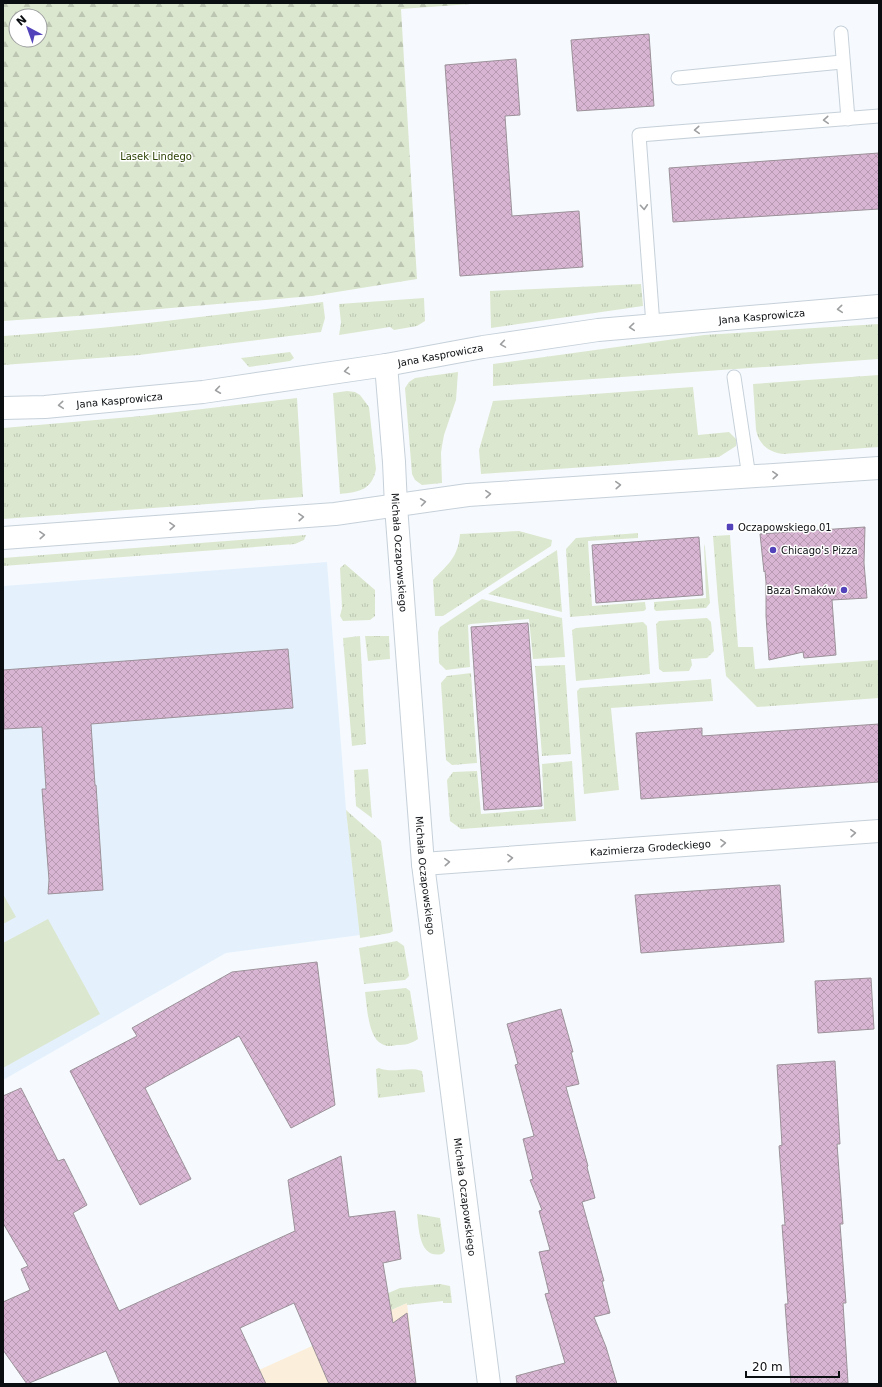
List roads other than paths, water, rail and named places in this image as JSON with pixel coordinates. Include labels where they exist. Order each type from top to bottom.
[{"type":"street","name":"Jana Kasprowicza","points":[[3,408],[45,407],[203,392],[386,365],[483,347],[598,330],[879,306]]},
{"type":"street","name":"Michała Oczapowskiego","points":[[386,365],[423,864],[489,1384]]},
{"type":"street","points":[[3,538],[335,514],[468,495],[879,468]]},
{"type":"street","name":"Kazimierza Grodeckiego","points":[[423,864],[879,831]]},
{"type":"lane","points":[[841,33],[842,62],[848,119]]},
{"type":"lane","points":[[678,78],[842,62]]},
{"type":"lane","points":[[653,325],[639,135],[879,116]]},
{"type":"lane","points":[[734,377],[749,477]]},
{"type":"place","name":"Oczapowskiego 01","points":[[730,527]]},
{"type":"place","name":"Chicago's Pizza","points":[[773,550]]},
{"type":"place","name":"Baza Smaków","points":[[844,590]]},
{"type":"park label","name":"Lasek Lindego","points":[[156,156]]}]
